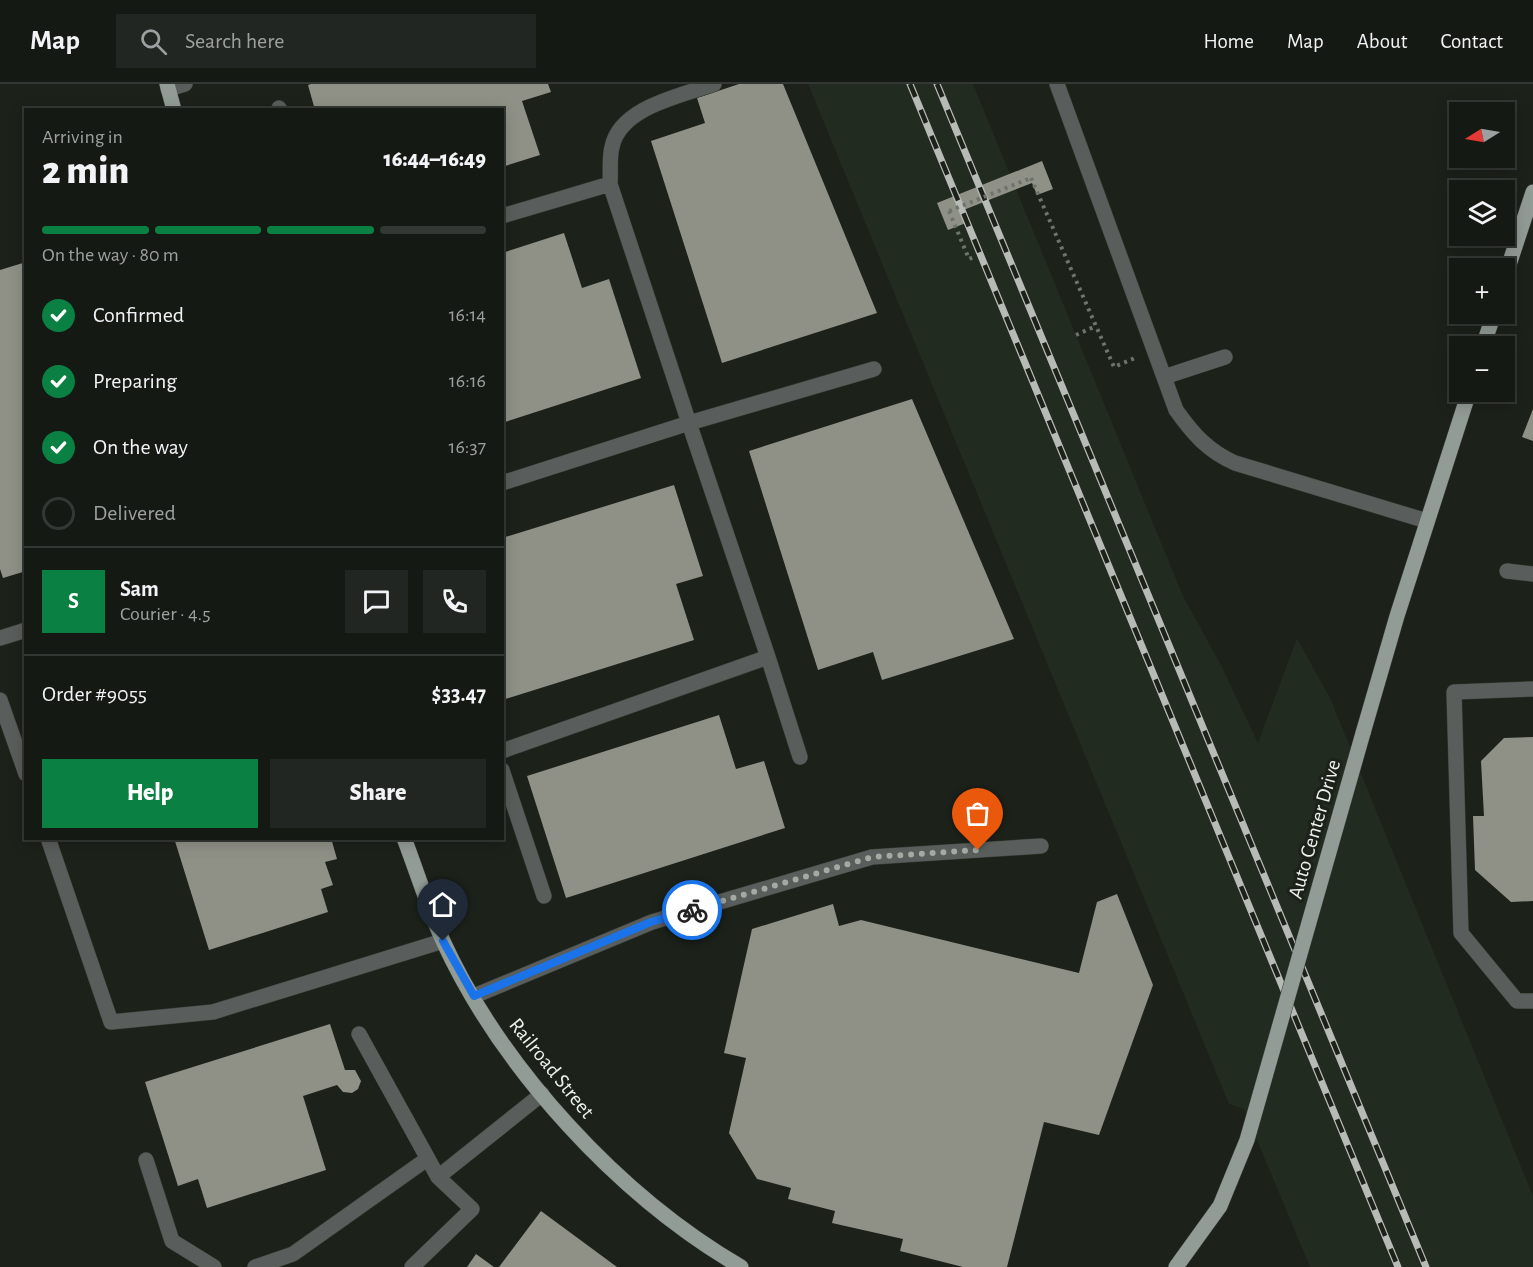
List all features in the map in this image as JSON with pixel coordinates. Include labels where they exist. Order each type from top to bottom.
[{"type":"main road","points":[[167,87],[173,108]]},
{"type":"main road","points":[[1511,258],[1533,192]]},
{"type":"main road","name":"Auto Center Drive","points":[[1176,1267],[1220,1206],[1247,1140],[1363,734],[1427,521],[1466,402]]},
{"type":"main road","name":"Railroad Street","points":[[405,840],[443,941],[493,1030],[561,1119],[643,1199],[741,1267]]},
{"type":"street","points":[[167,87],[185,84]]},
{"type":"street","points":[[714,84],[630,116],[617,131],[612,147],[610,184],[800,757]]},
{"type":"street","points":[[1057,84],[1176,410],[1194,435],[1213,453],[1235,464],[1427,521]]},
{"type":"street","points":[[504,215],[610,184]]},
{"type":"street","points":[[1164,377],[1225,357]]},
{"type":"street","points":[[504,482],[689,423],[874,369]]},
{"type":"street","points":[[1507,571],[1533,574]]},
{"type":"street","points":[[0,638],[24,631]]},
{"type":"street","points":[[504,750],[768,657]]},
{"type":"street","points":[[1533,689],[1454,692],[1461,933],[1517,1001],[1533,1001]]},
{"type":"street","points":[[0,700],[24,768]]},
{"type":"street","points":[[504,776],[544,897]]},
{"type":"street","points":[[49,840],[111,1022],[213,1012],[443,941]]},
{"type":"street","points":[[474,996],[651,922],[872,857],[1041,846]]},
{"type":"street","points":[[359,1034],[438,1178],[472,1209],[412,1267]]},
{"type":"street","points":[[438,1178],[542,1094]]},
{"type":"street","points":[[255,1267],[293,1254],[427,1159]]},
{"type":"street","points":[[146,1160],[172,1241],[214,1267]]},
{"type":"path","points":[[976,256],[969,259],[949,212],[1031,178],[1114,368],[1135,358]]},
{"type":"path","points":[[1076,335],[1096,326]]},
{"type":"shaded area","points":[[808,84],[973,84],[1183,596],[1221,665],[1258,743],[1297,638],[1331,700],[1533,1196],[1533,1267],[1310,1267],[1244,1109],[1229,1104]]},
{"type":"building","points":[[548,84],[551,92],[522,101],[540,155],[504,166],[504,108],[314,108],[308,85]]},
{"type":"building","points":[[739,84],[783,84],[877,313],[722,363],[651,141],[705,123],[697,98]]},
{"type":"building","points":[[1042,161],[1053,189],[1037,195],[1032,183],[961,211],[966,223],[948,230],[937,203]]},
{"type":"building","points":[[564,233],[582,288],[609,279],[641,378],[504,422],[504,252]]},
{"type":"building","points":[[24,263],[24,572],[3,578],[0,569],[0,270]]},
{"type":"building","points":[[912,399],[1014,639],[882,680],[873,652],[818,670],[749,451]]},
{"type":"building","points":[[1533,409],[1533,441],[1522,437]]},
{"type":"building","points":[[674,485],[703,576],[676,584],[694,640],[504,699],[504,537]]},
{"type":"building","points":[[719,715],[736,769],[764,761],[785,828],[566,898],[527,776]]},
{"type":"building","points":[[1533,737],[1533,901],[1511,902],[1475,870],[1473,816],[1484,816],[1481,761],[1504,738]]},
{"type":"building","points":[[175,840],[332,840],[337,859],[325,862],[333,885],[321,889],[328,912],[209,950]]},
{"type":"building","points":[[1117,894],[1153,985],[1099,1135],[1044,1122],[1007,1267],[963,1267],[900,1251],[903,1239],[832,1223],[835,1211],[788,1199],[791,1188],[757,1179],[729,1133],[746,1058],[724,1053],[752,929],[833,904],[839,926],[861,920],[1079,973],[1097,902]]},
{"type":"building","points":[[330,1024],[345,1070],[355,1070],[361,1081],[358,1089],[352,1093],[343,1092],[337,1085],[303,1096],[326,1170],[207,1208],[198,1179],[178,1186],[145,1082]]},
{"type":"building","points":[[541,1211],[617,1267],[499,1267]]},
{"type":"building","points":[[476,1254],[494,1267],[467,1267]]},
{"type":"railway","points":[[910,84],[1398,1267]]},
{"type":"railway","points":[[937,84],[1426,1267]]},
{"type":"way so far","points":[[692,910],[872,857],[978,850]]},
{"type":"route","points":[[443,941],[474,996],[651,922],[692,910]]}]
